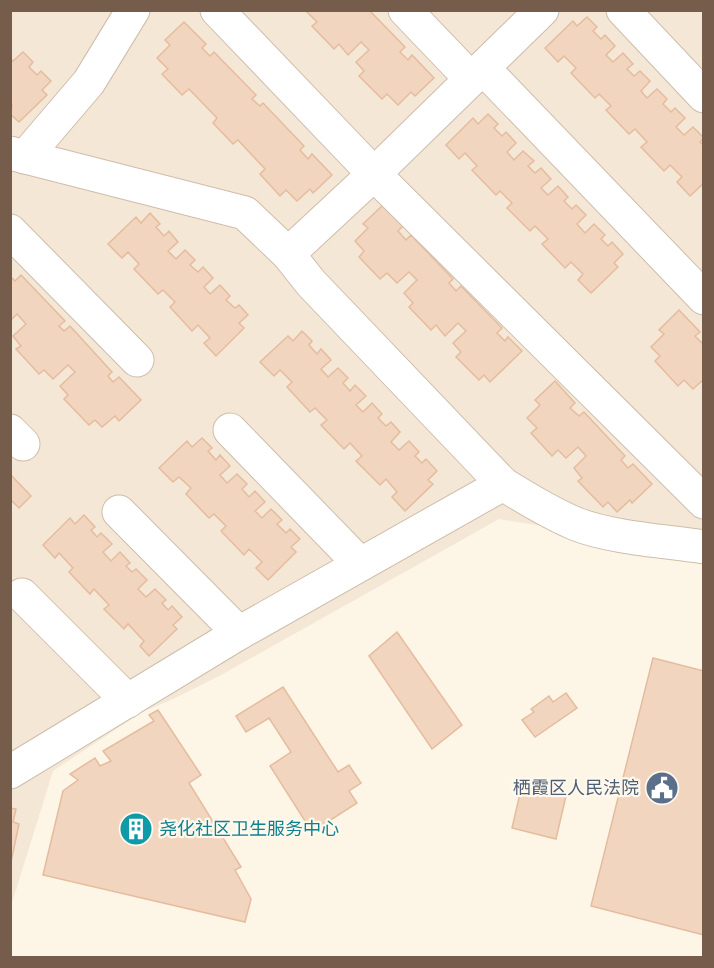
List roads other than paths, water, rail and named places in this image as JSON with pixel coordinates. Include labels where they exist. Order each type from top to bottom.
[{"type":"lane","points":[[133,10],[89,82],[18,155],[244,213],[288,254],[311,283],[503,484],[540,508],[578,525],[704,547]]},
{"type":"lane","points":[[217,10],[374,174],[704,502]]},
{"type":"lane","points":[[405,10],[477,73],[704,298]]},
{"type":"lane","points":[[288,254],[374,174],[542,10]]},
{"type":"lane","points":[[623,10],[704,96]]},
{"type":"lane","points":[[10,231],[137,360]]},
{"type":"lane","points":[[230,430],[360,564]]},
{"type":"lane","points":[[10,771],[239,633],[503,484]]},
{"type":"lane","points":[[119,512],[239,633]]},
{"type":"lane","points":[[22,595],[128,701]]},
{"type":"place","name":"栖霞区人民法院","points":[[662,788]]},
{"type":"place","name":"尧化社区卫生服务中心","points":[[136,829]]}]
